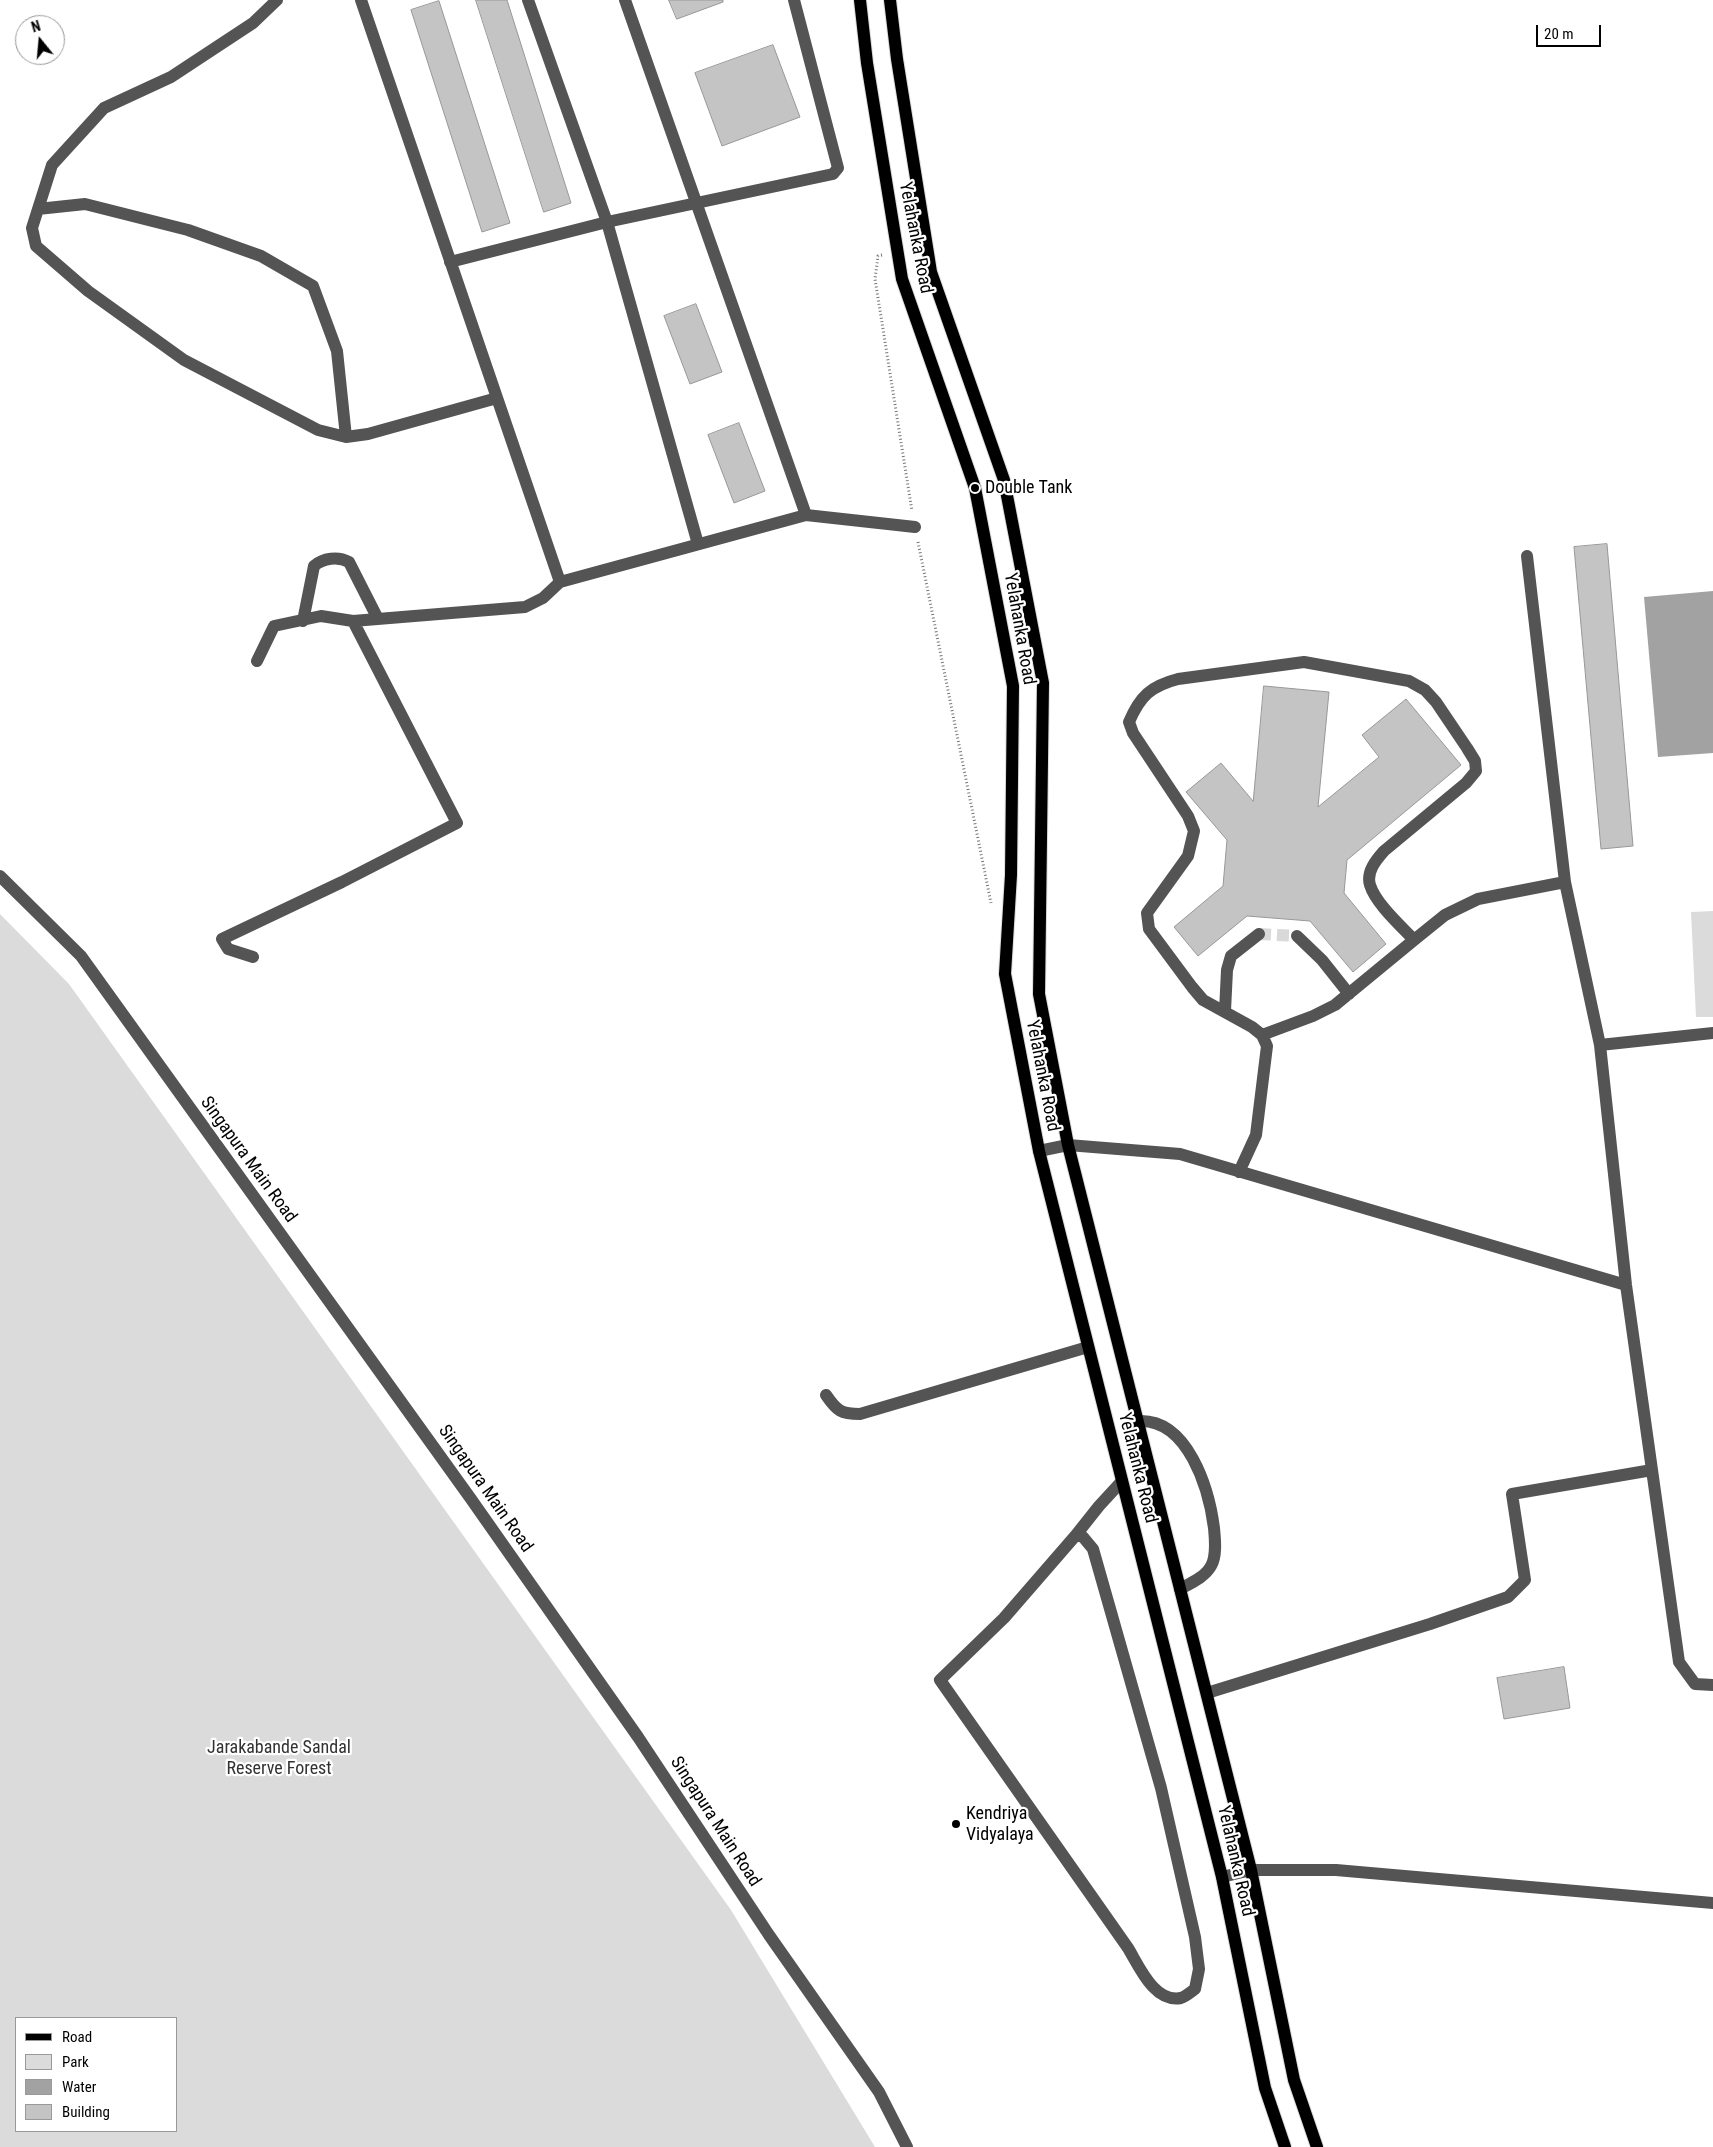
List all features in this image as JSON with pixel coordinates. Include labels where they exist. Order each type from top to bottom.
[{"type":"main road","name":"Yelahanka Road","points":[[860,0],[867,63],[902,279],[975,488],[1013,686],[1012,875],[1005,974],[1039,1151],[1222,1876],[1265,2088],[1285,2147]]},
{"type":"main road","name":"Yelahanka Road","points":[[890,0],[897,59],[931,272],[1004,480],[1043,683],[1039,994],[1068,1145],[1250,1870],[1294,2080],[1317,2147]]},
{"type":"street","points":[[276,0],[253,23],[170,77],[104,108],[52,165],[32,228],[36,246],[88,290],[184,360],[318,430],[346,437],[368,434],[497,398]]},
{"type":"street","points":[[361,0],[560,582]]},
{"type":"street","points":[[528,0],[607,222],[698,544]]},
{"type":"street","points":[[626,0],[806,515]]},
{"type":"street","points":[[450,262],[607,222],[833,174],[838,168],[799,13],[794,0]]},
{"type":"street","points":[[38,209],[85,204],[188,230],[261,256],[313,286],[337,351],[346,437]]},
{"type":"street","points":[[257,661],[274,626],[321,616],[353,620],[378,619],[525,607],[544,598],[560,582],[806,515],[915,527]]},
{"type":"street","points":[[1527,556],[1565,882],[1600,1045],[1626,1285],[1679,1662],[1695,1684],[1713,1685]]},
{"type":"street","points":[[303,621],[314,566],[320,561],[337,559],[349,562],[378,619]]},
{"type":"street","points":[[254,957],[228,949],[222,939],[342,882],[458,823],[353,620]]},
{"type":"street","points":[[1239,1172],[1256,1136],[1268,1046],[1262,1035],[1203,1000],[1149,929],[1147,913],[1188,856],[1194,831],[1188,816],[1133,733],[1129,722],[1135,706],[1149,691],[1162,683],[1304,662],[1409,681],[1425,690],[1436,702],[1467,748],[1475,761],[1476,771],[1466,783],[1384,851],[1370,871],[1369,884],[1378,900],[1414,940]]},
{"type":"street","name":"Singapura Main Road","points":[[0,876],[81,956],[471,1499],[638,1737],[769,1935],[879,2092],[906,2147]]},
{"type":"street","points":[[1262,1035],[1335,1005],[1445,916],[1478,899],[1565,882]]},
{"type":"street","points":[[1225,1012],[1227,970],[1231,956],[1259,934]]},
{"type":"street","points":[[1297,936],[1316,954],[1349,994]]},
{"type":"street","points":[[1600,1045],[1713,1033]]},
{"type":"street","points":[[1039,1151],[1068,1145],[1180,1154],[1626,1285]]},
{"type":"street","points":[[826,1395],[839,1411],[846,1414],[860,1414],[1088,1347]]},
{"type":"street","points":[[1138,1421],[1149,1420],[1166,1429],[1183,1443],[1196,1461],[1210,1507],[1216,1543],[1212,1566],[1200,1578],[1180,1589]]},
{"type":"street","points":[[1207,1693],[1420,1627],[1508,1597],[1525,1580],[1512,1494],[1652,1470]]},
{"type":"street","points":[[1076,1535],[1083,1537],[1093,1549],[1161,1788],[1196,1936],[1199,1969],[1195,1989],[1181,1998],[1164,1996],[1149,1982],[1128,1948],[940,1680],[1004,1618],[1122,1481]]},
{"type":"street","points":[[1222,1876],[1250,1870],[1336,1870],[1713,1902]]},
{"type":"path","points":[[897,249],[878,256],[875,279],[915,527],[992,906]]},
{"type":"green space","points":[[1713,911],[1713,1017],[1696,1017],[1691,912]]},
{"type":"green space","name":"Jarakabande Sandal Reserve Forest","points":[[0,914],[69,984],[731,1910],[875,2147],[0,2147]]},
{"type":"water","points":[[1713,591],[1713,753],[1658,757],[1644,597]]},
{"type":"building","points":[[476,0],[507,0],[571,203],[544,212]]},
{"type":"building","points":[[669,0],[723,0],[723,2],[677,19]]},
{"type":"building","points":[[439,1],[510,223],[482,232],[411,10]]},
{"type":"building","points":[[773,45],[800,117],[722,146],[695,73]]},
{"type":"building","points":[[696,304],[722,372],[690,384],[664,316]]},
{"type":"building","points":[[739,423],[765,491],[734,503],[708,435]]},
{"type":"building","points":[[1607,544],[1633,846],[1601,849],[1574,547]]},
{"type":"building","points":[[1264,686],[1329,692],[1318,807],[1379,757],[1362,735],[1406,699],[1461,765],[1347,860],[1344,893],[1386,944],[1353,972],[1310,921],[1247,916],[1198,956],[1174,927],[1223,886],[1227,840],[1186,792],[1221,763],[1253,801]]},
{"type":"building","points":[[1564,1667],[1570,1708],[1504,1719],[1497,1678]]},
{"type":"tunnel","points":[[1259,934],[1297,936]]},
{"type":"place","name":"Double Tank","points":[[975,488]]},
{"type":"place","name":"Kendriya Vidyalaya","points":[[956,1824]]}]
